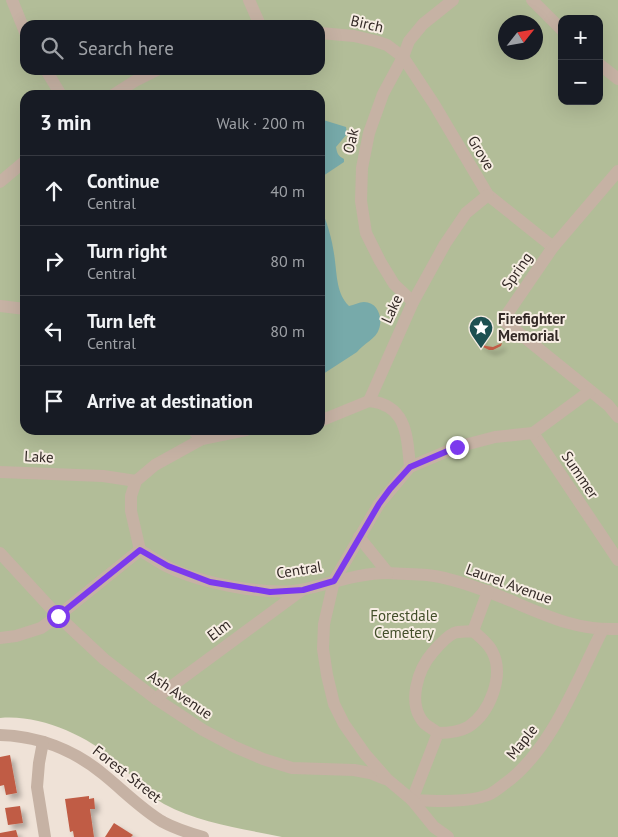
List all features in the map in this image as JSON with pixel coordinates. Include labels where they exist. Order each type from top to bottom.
[{"type":"street","points":[[12,0],[20,20]]},
{"type":"street","points":[[249,0],[258,20]]},
{"type":"street","name":"Oak","points":[[413,302],[394,284],[366,233],[361,201],[362,168],[369,133],[384,94],[409,41],[423,24],[453,0]]},
{"type":"street","points":[[532,0],[558,26]]},
{"type":"street","name":"Birch","points":[[325,33],[354,36],[375,41],[387,45],[403,56]]},
{"type":"street","name":"Grove","points":[[403,56],[419,79],[488,195],[554,248]]},
{"type":"street","points":[[603,67],[618,79]]},
{"type":"street","points":[[49,75],[58,90]]},
{"type":"street","points":[[121,90],[147,75]]},
{"type":"street","points":[[0,182],[20,165]]},
{"type":"street","name":"Spring","points":[[618,171],[554,248],[503,320],[608,405],[618,418]]},
{"type":"street","name":"Lake","points":[[369,401],[413,302],[445,244],[466,213],[488,195]]},
{"type":"street","points":[[0,306],[20,308]]},
{"type":"street","name":"Central","points":[[140,550],[168,566],[210,582],[270,592],[303,590],[334,581],[379,504],[410,467],[457,447],[496,437],[532,433],[590,391]]},
{"type":"street","points":[[325,419],[369,401],[382,402],[393,409],[401,420],[406,433],[410,467]]},
{"type":"street","name":"Summer","points":[[532,433],[618,560]]},
{"type":"street","points":[[198,435],[202,439]]},
{"type":"street","points":[[0,638],[16,636],[41,628],[140,550],[131,511],[131,496],[136,481],[155,465],[202,439],[222,435]]},
{"type":"street","name":"Lake","points":[[0,472],[103,476],[136,481]]},
{"type":"street","points":[[359,537],[388,573]]},
{"type":"street","name":"Ash Avenue","points":[[0,553],[58,616],[104,659],[156,699],[203,730],[263,759],[292,768],[354,770],[387,779]]},
{"type":"street","name":"Laurel Avenue","points":[[334,581],[358,575],[388,573],[428,575],[459,582],[565,622],[603,630],[618,629]]},
{"type":"street","points":[[334,581],[324,624],[323,649],[334,704],[354,739],[387,779],[412,800],[434,827],[448,837]]},
{"type":"street","name":"Elm","points":[[156,699],[165,690],[303,590]]},
{"type":"street","points":[[473,631],[488,592]]},
{"type":"street","name":"Maple","points":[[412,800],[443,802],[488,795],[509,781],[528,764],[552,731],[603,630]]},
{"type":"street","points":[[473,631],[492,651],[496,662],[496,680],[491,698],[481,715],[469,726],[456,732],[438,733],[425,724],[418,712],[416,698],[418,678],[427,659],[442,642],[454,633],[473,631]]},
{"type":"street","points":[[412,800],[438,733]]},
{"type":"street","name":"Forest Street","points":[[0,735],[43,742],[82,759],[162,821],[180,830],[203,837]]},
{"type":"street","points":[[43,742],[37,787],[44,837]]},
{"type":"green space","name":"Forestdale Cemetery","points":[[0,0],[618,0],[618,837],[282,837],[222,825],[178,811],[164,804],[157,800],[116,761],[91,743],[61,728],[30,719],[0,718]]},
{"type":"water","points":[[325,121],[346,127],[347,134],[336,147],[338,154],[344,159],[344,162],[325,175]]},
{"type":"water","points":[[325,220],[334,254],[338,285],[342,296],[349,306],[360,302],[373,305],[380,316],[380,325],[377,333],[357,352],[325,373]]},
{"type":"building","points":[[481,326],[483,326],[480,337],[483,344],[493,347],[502,343],[501,346],[489,350],[481,346],[478,337]]},
{"type":"building","points":[[10,755],[17,793],[6,795],[4,785],[0,786],[0,757]]},
{"type":"building","points":[[89,796],[89,799],[94,798],[95,809],[90,809],[94,837],[74,837],[73,831],[70,832],[65,799]]},
{"type":"building","points":[[20,806],[23,823],[8,825],[5,808]]},
{"type":"building","points":[[114,823],[133,835],[131,837],[105,837]]},
{"type":"building","points":[[16,830],[18,837],[0,837],[0,833]]},
{"type":"place","name":"Firefighter Memorial","points":[[481,349]]},
{"type":"route","points":[[58,616],[140,550],[168,566],[210,582],[270,592],[303,590],[334,581],[379,504],[410,467],[457,447]]}]
